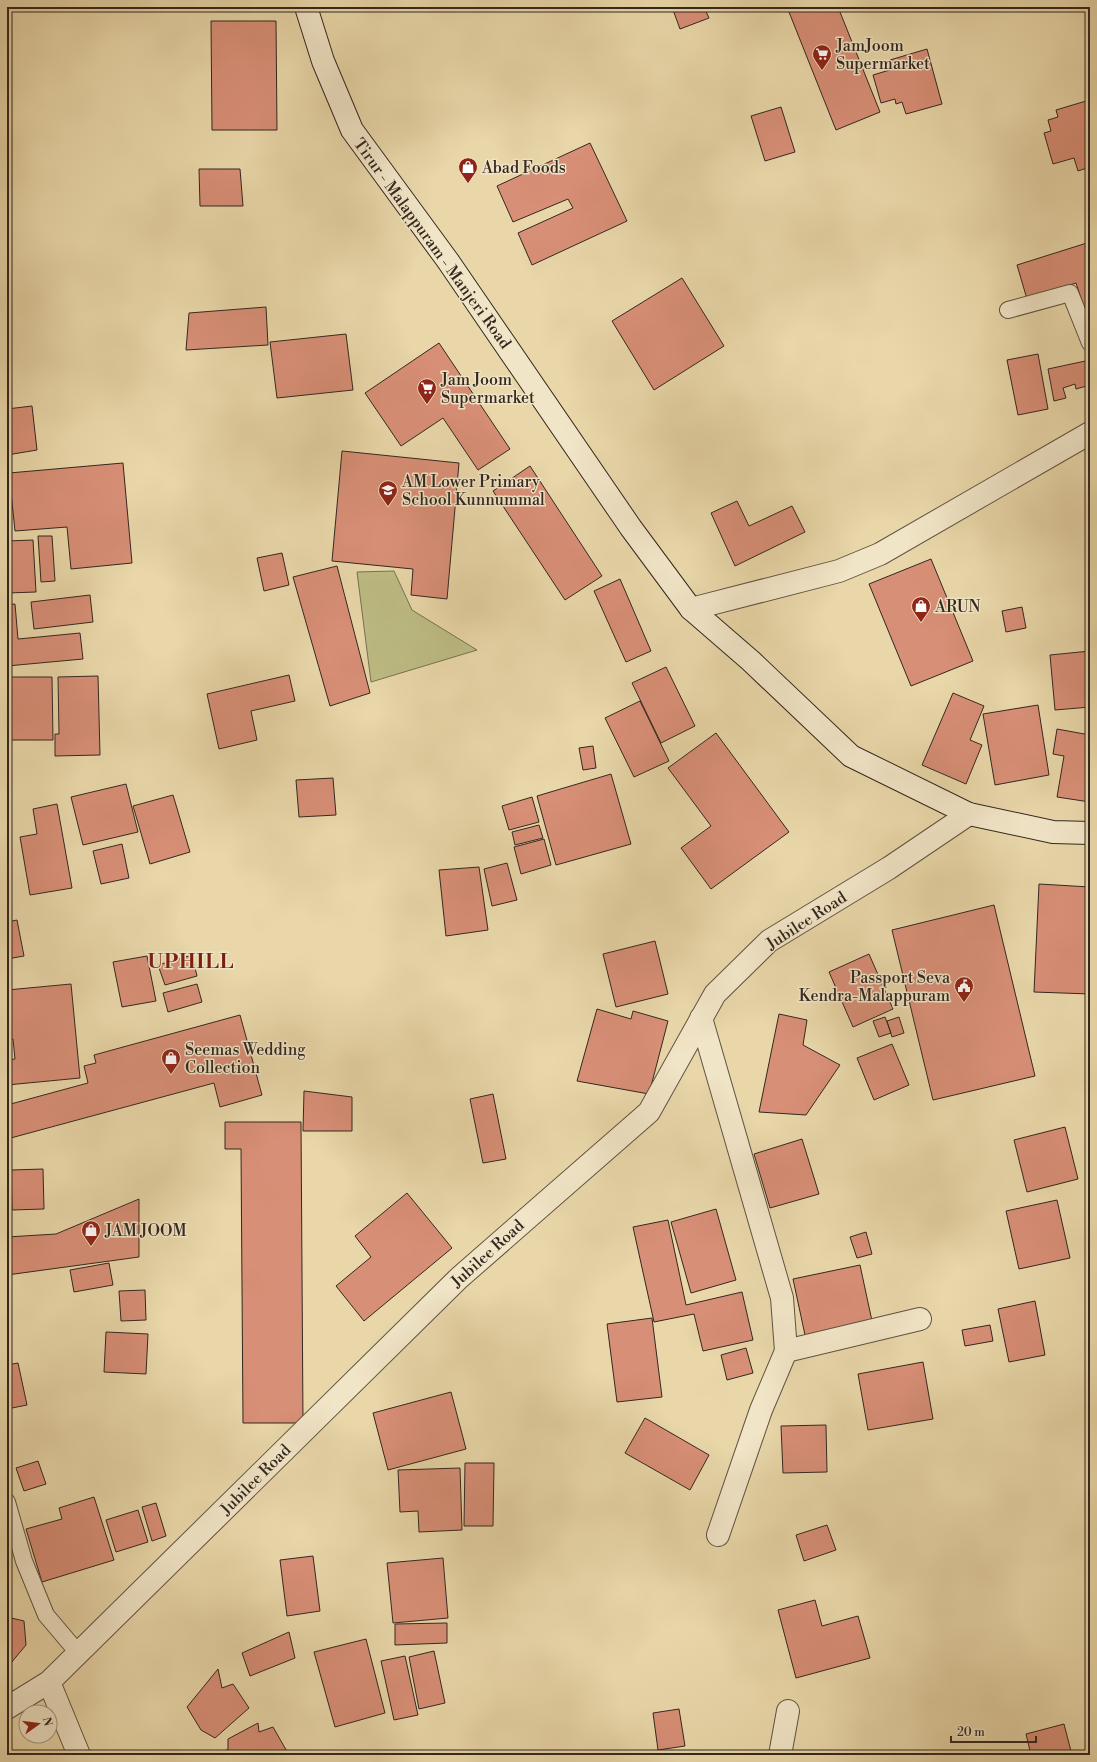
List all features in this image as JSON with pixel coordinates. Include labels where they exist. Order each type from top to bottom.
[{"type":"street","name":"Tirur - Malappuram - Manjeri Road","points":[[306,7],[323,61],[352,130],[448,261],[631,528],[691,608],[751,661],[851,756],[969,814],[1053,832],[1090,832]]},
{"type":"street","points":[[691,608],[839,571],[880,554],[1090,433]]},
{"type":"street","name":"Jubilee Road","points":[[7,1708],[49,1682],[458,1278],[649,1112],[715,994],[769,941],[889,868],[969,814]]},
{"type":"street","points":[[701,1018],[782,1298],[786,1351],[761,1410],[718,1535]]},
{"type":"street","points":[[786,1351],[920,1319]]},
{"type":"street","points":[[49,1682],[80,1755]]},
{"type":"street","points":[[780,1755],[788,1711]]},
{"type":"lane","points":[[1008,310],[1070,293],[1090,343]]},
{"type":"lane","points":[[7,1502],[24,1560],[46,1615],[79,1654]]},
{"type":"shaded area","points":[[394,571],[412,610],[477,650],[371,682],[357,572]]},
{"type":"building","points":[[672,7],[704,7],[709,18],[680,29]]},
{"type":"building","points":[[787,7],[838,7],[880,112],[836,130]]},
{"type":"building","points":[[211,21],[276,21],[277,130],[212,130]]},
{"type":"building","points":[[927,49],[942,104],[906,114],[902,102],[896,104],[895,99],[881,103],[873,75],[893,69],[890,60]]},
{"type":"building","points":[[1086,101],[1090,115],[1090,167],[1078,171],[1074,158],[1053,164],[1044,133],[1051,131],[1048,120],[1058,117],[1056,110]]},
{"type":"building","points":[[781,107],[795,152],[765,161],[751,116]]},
{"type":"building","points":[[590,143],[627,221],[532,265],[518,233],[573,208],[568,199],[513,222],[497,186]]},
{"type":"building","points":[[199,169],[240,169],[243,206],[200,206]]},
{"type":"building","points":[[1090,242],[1090,326],[1076,283],[1027,299],[1017,265]]},
{"type":"building","points":[[682,278],[724,346],[654,390],[612,321]]},
{"type":"building","points":[[266,307],[268,345],[186,350],[189,313]]},
{"type":"building","points":[[346,334],[353,390],[277,398],[270,342]]},
{"type":"building","name":"Jam Joom Supermarket","points":[[439,343],[510,449],[478,470],[443,418],[401,446],[365,393]]},
{"type":"building","points":[[1038,354],[1048,409],[1018,415],[1007,360]]},
{"type":"building","points":[[1090,360],[1090,385],[1076,389],[1075,384],[1063,388],[1066,398],[1054,401],[1048,369]]},
{"type":"building","points":[[32,406],[37,450],[7,455],[7,409]]},
{"type":"building","points":[[342,451],[459,463],[447,599],[411,595],[413,569],[332,561]]},
{"type":"building","points":[[123,463],[132,563],[71,569],[67,527],[15,531],[9,473]]},
{"type":"building","points":[[530,466],[602,576],[565,600],[493,491]]},
{"type":"building","points":[[737,501],[749,526],[792,506],[805,532],[735,566],[711,513]]},
{"type":"building","points":[[38,536],[52,536],[55,581],[41,582]]},
{"type":"building","points":[[33,540],[36,592],[7,593],[7,541]]},
{"type":"building","points":[[282,553],[289,585],[264,591],[257,558]]},
{"type":"building","name":"ARUN","points":[[931,559],[973,661],[911,686],[869,584]]},
{"type":"building","points":[[337,566],[370,693],[330,706],[293,577]]},
{"type":"building","points":[[620,579],[651,651],[626,662],[594,591]]},
{"type":"building","points":[[90,595],[93,622],[34,629],[31,602]]},
{"type":"building","points":[[15,604],[18,639],[80,633],[83,659],[7,666],[7,605]]},
{"type":"building","points":[[1022,607],[1026,628],[1006,632],[1002,611]]},
{"type":"building","points":[[1090,651],[1090,707],[1055,710],[1050,655]]},
{"type":"building","points":[[666,667],[695,726],[661,743],[632,683]]},
{"type":"building","points":[[289,675],[295,701],[251,711],[257,740],[219,749],[207,694]]},
{"type":"building","points":[[98,676],[100,755],[55,756],[55,734],[59,734],[58,677]]},
{"type":"building","points":[[7,677],[52,677],[53,740],[7,740]]},
{"type":"building","points":[[953,693],[984,706],[970,740],[982,745],[966,784],[922,765]]},
{"type":"building","points":[[640,701],[669,761],[634,777],[605,718]]},
{"type":"building","points":[[1038,705],[1049,775],[995,785],[983,714]]},
{"type":"building","points":[[1057,729],[1090,735],[1090,802],[1057,797],[1064,756],[1053,754]]},
{"type":"building","points":[[716,733],[789,832],[711,889],[681,848],[711,826],[668,768]]},
{"type":"building","points":[[593,746],[596,768],[583,770],[579,748]]},
{"type":"building","points":[[611,774],[631,844],[556,865],[537,796]]},
{"type":"building","points":[[333,778],[336,815],[299,817],[296,780]]},
{"type":"building","points":[[126,784],[138,832],[83,845],[71,797]]},
{"type":"building","points":[[173,795],[190,852],[150,864],[133,806]]},
{"type":"building","points":[[532,797],[539,822],[509,830],[502,806]]},
{"type":"building","points":[[57,804],[72,888],[30,895],[20,837],[37,834],[33,809]]},
{"type":"building","points":[[539,825],[543,838],[515,845],[512,832]]},
{"type":"building","points":[[544,839],[551,865],[521,874],[514,847]]},
{"type":"building","points":[[122,844],[129,878],[101,884],[93,851]]},
{"type":"building","points":[[507,863],[517,900],[492,906],[484,869]]},
{"type":"building","points":[[479,867],[488,930],[446,936],[439,870]]},
{"type":"building","points":[[1039,884],[1090,887],[1090,994],[1034,992]]},
{"type":"building","name":"Passport Seva Kendra-Malappuram","points":[[994,905],[1035,1076],[933,1100],[892,930]]},
{"type":"building","points":[[17,920],[24,956],[7,959],[7,922]]},
{"type":"building","points":[[655,941],[668,994],[616,1007],[603,954]]},
{"type":"building","points":[[869,954],[893,1009],[853,1027],[829,972]]},
{"type":"building","points":[[192,955],[197,976],[165,985],[158,965]]},
{"type":"building","points":[[147,956],[156,1001],[122,1007],[113,962]]},
{"type":"building","points":[[71,984],[80,1078],[7,1085],[7,1060],[15,1059],[13,1039],[7,1039],[7,990]]},
{"type":"building","points":[[197,984],[202,1002],[168,1012],[163,993]]},
{"type":"building","points":[[597,1009],[631,1019],[633,1011],[668,1021],[649,1094],[577,1081]]},
{"type":"building","points":[[779,1014],[807,1020],[803,1045],[840,1065],[806,1115],[759,1112]]},
{"type":"building","name":"Seemas Wedding Collection","points":[[240,1015],[262,1095],[220,1107],[214,1083],[7,1139],[7,1105],[88,1083],[84,1066],[96,1063],[94,1055]]},
{"type":"building","points":[[885,1017],[891,1033],[879,1037],[873,1021]]},
{"type":"building","points":[[899,1017],[904,1033],[892,1037],[887,1021]]},
{"type":"building","points":[[892,1044],[909,1085],[874,1100],[857,1058]]},
{"type":"building","points":[[304,1091],[352,1097],[352,1131],[303,1131]]},
{"type":"building","points":[[493,1094],[506,1159],[483,1163],[470,1099]]},
{"type":"building","points":[[225,1122],[301,1122],[303,1423],[243,1423],[241,1149],[225,1149]]},
{"type":"building","points":[[1065,1127],[1078,1179],[1027,1192],[1014,1140]]},
{"type":"building","points":[[802,1139],[819,1194],[770,1208],[754,1154]]},
{"type":"building","points":[[43,1169],[44,1209],[12,1210],[11,1170]]},
{"type":"building","points":[[407,1193],[452,1248],[364,1321],[336,1286],[371,1257],[355,1236]]},
{"type":"building","points":[[139,1199],[139,1257],[7,1275],[7,1237],[56,1234]]},
{"type":"building","points":[[1057,1200],[1070,1258],[1019,1269],[1006,1211]]},
{"type":"building","points":[[716,1209],[736,1280],[691,1293],[671,1222]]},
{"type":"building","points":[[668,1220],[686,1305],[742,1292],[753,1340],[703,1351],[694,1314],[654,1322],[633,1227]]},
{"type":"building","points":[[866,1232],[872,1254],[857,1258],[850,1237]]},
{"type":"building","points":[[109,1263],[113,1285],[74,1292],[70,1270]]},
{"type":"building","points":[[860,1265],[872,1321],[805,1335],[793,1279]]},
{"type":"building","points":[[145,1290],[146,1320],[121,1321],[119,1291]]},
{"type":"building","points":[[1035,1301],[1045,1355],[1009,1362],[998,1309]]},
{"type":"building","points":[[652,1318],[662,1397],[617,1402],[607,1324]]},
{"type":"building","points":[[990,1325],[993,1341],[965,1346],[962,1330]]},
{"type":"building","points":[[106,1332],[148,1334],[146,1374],[104,1372]]},
{"type":"building","points":[[746,1348],[753,1373],[727,1380],[721,1355]]},
{"type":"building","points":[[923,1362],[933,1419],[868,1430],[858,1374]]},
{"type":"building","points":[[18,1363],[27,1405],[7,1409],[7,1365]]},
{"type":"building","points":[[451,1392],[466,1449],[388,1470],[373,1413]]},
{"type":"building","points":[[645,1418],[709,1455],[690,1490],[625,1453]]},
{"type":"building","points":[[826,1425],[827,1472],[783,1473],[781,1426]]},
{"type":"building","points":[[38,1461],[46,1484],[24,1491],[16,1468]]},
{"type":"building","points":[[465,1463],[494,1463],[493,1526],[464,1526]]},
{"type":"building","points":[[460,1468],[462,1530],[419,1532],[418,1511],[400,1512],[398,1470]]},
{"type":"building","points":[[94,1497],[114,1560],[42,1582],[26,1529],[62,1519],[59,1508]]},
{"type":"building","points":[[156,1503],[166,1536],[152,1541],[142,1507]]},
{"type":"building","points":[[138,1510],[148,1542],[116,1552],[106,1520]]},
{"type":"building","points":[[827,1525],[836,1550],[804,1561],[796,1535]]},
{"type":"building","points":[[313,1556],[320,1611],[287,1616],[280,1560]]},
{"type":"building","points":[[443,1558],[448,1618],[393,1623],[387,1563]]},
{"type":"building","points":[[815,1600],[822,1626],[858,1616],[870,1658],[796,1678],[778,1610]]},
{"type":"building","points":[[7,1617],[24,1621],[26,1645],[11,1663],[7,1663]]},
{"type":"building","points":[[447,1623],[447,1643],[395,1645],[395,1624]]},
{"type":"building","points":[[289,1632],[295,1658],[250,1676],[242,1653]]},
{"type":"building","points":[[366,1639],[385,1713],[335,1727],[314,1652]]},
{"type":"building","points":[[434,1651],[445,1703],[419,1709],[409,1657]]},
{"type":"building","points":[[405,1656],[418,1715],[394,1720],[381,1661]]},
{"type":"building","points":[[218,1669],[222,1688],[233,1684],[249,1708],[215,1738],[201,1730],[187,1707]]},
{"type":"building","points":[[679,1709],[685,1746],[658,1750],[653,1713]]},
{"type":"building","points":[[258,1723],[259,1732],[273,1727],[289,1755],[220,1755],[228,1749],[228,1739]]},
{"type":"building","points":[[1064,1724],[1072,1755],[1031,1755],[1026,1734]]},
{"type":"place","name":"JamJoom Supermarket","points":[[822,71]]},
{"type":"place","name":"Abad Foods","points":[[468,184]]},
{"type":"place","name":"Jam Joom Supermarket","points":[[427,405]]},
{"type":"place","name":"AM Lower Primary School Kunnummal","points":[[388,507]]},
{"type":"place","name":"ARUN","points":[[921,623]]},
{"type":"place","name":"Passport Seva Kendra-Malappuram","points":[[964,1003]]},
{"type":"place","name":"Seemas Wedding Collection","points":[[171,1075]]},
{"type":"place","name":"JAM JOOM","points":[[91,1247]]},
{"type":"district","name":"UPHILL","points":[[191,961]]}]
